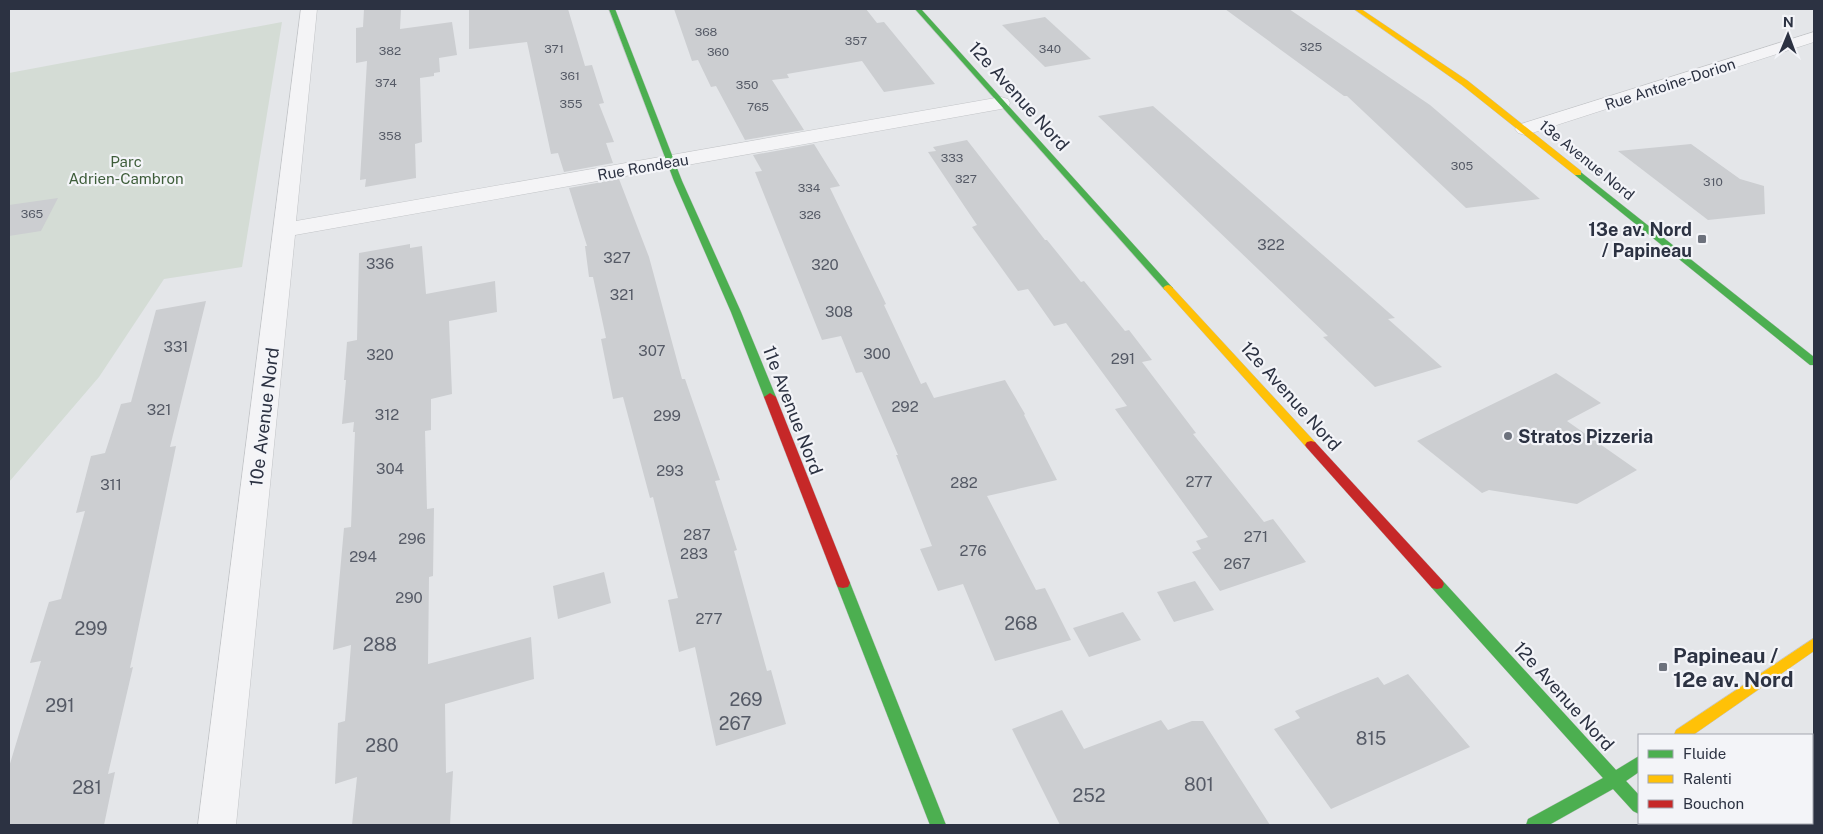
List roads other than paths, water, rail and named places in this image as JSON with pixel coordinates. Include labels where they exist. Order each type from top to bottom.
[{"type":"main road","name":"11e Avenue Nord","points":[[612,9],[670,162],[736,312],[938,825]]},
{"type":"main road","name":"12e Avenue Nord","points":[[918,9],[1001,103],[1638,805]]},
{"type":"main road","name":"13e Avenue Nord","points":[[1357,9],[1430,58],[1525,130],[1814,362]]},
{"type":"main road","points":[[1682,734],[1814,644]]},
{"type":"main road","points":[[1534,825],[1616,779],[1638,764]]},
{"type":"street","name":"10e Avenue Nord","points":[[217,825],[309,9]]},
{"type":"street","name":"Rue Antoine-Dorion","points":[[1525,130],[1814,37]]},
{"type":"street","name":"Rue Rondeau","points":[[285,230],[1001,103]]},
{"type":"place","name":"13e av. Nord / Papineau","points":[[1702,239]]},
{"type":"place","name":"Stratos Pizzeria","points":[[1508,436]]},
{"type":"place","name":"Papineau / 12e av. Nord","points":[[1663,667]]},
{"type":"park label","name":"Parc Adrien-Cambron","points":[[126,170]]}]
